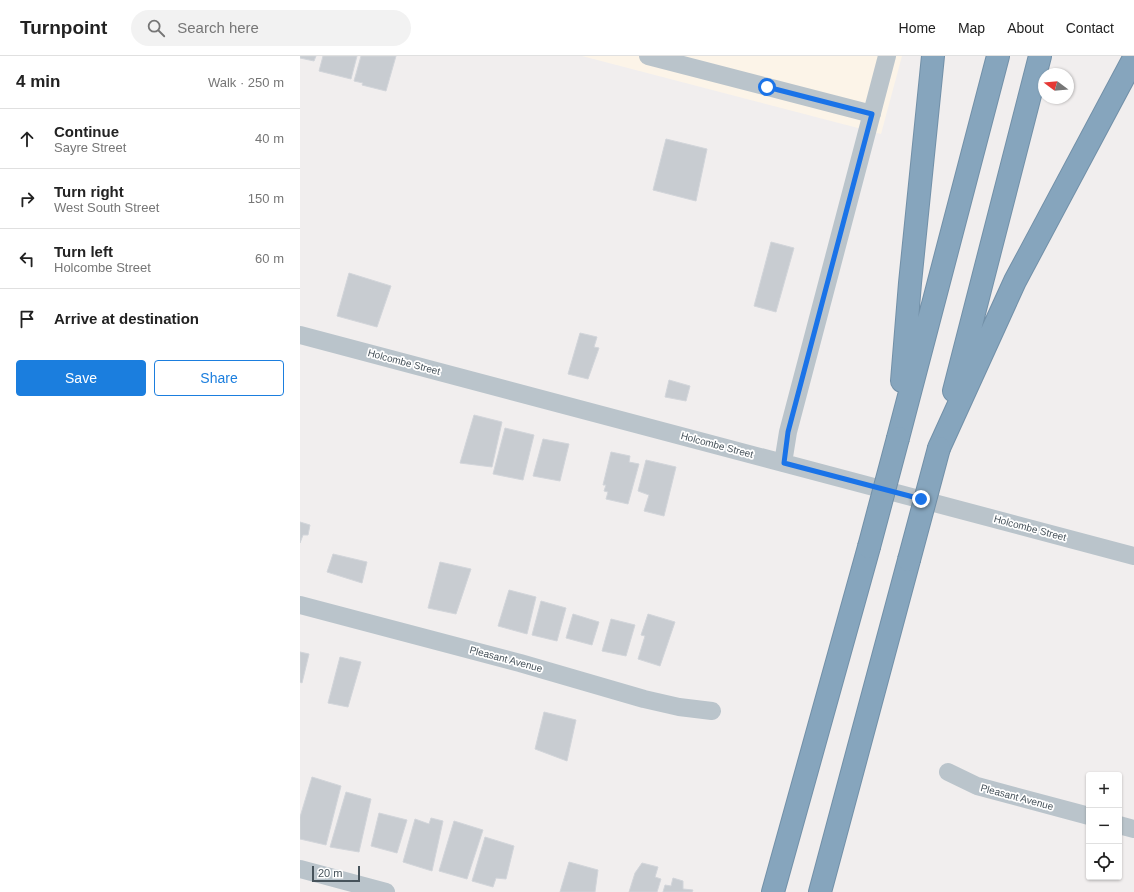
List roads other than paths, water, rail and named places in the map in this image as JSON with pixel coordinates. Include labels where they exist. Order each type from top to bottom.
[{"type":"highway","points":[[898,438],[910,283],[933,56]]},
{"type":"highway","points":[[773,892],[869,547],[998,56]]},
{"type":"highway","points":[[820,892],[939,448],[1040,56]]},
{"type":"highway","points":[[939,448],[1015,282],[1134,58]]},
{"type":"street","points":[[648,56],[872,114]]},
{"type":"street","points":[[784,463],[788,432],[887,56]]},
{"type":"street","name":"Holcombe Street","points":[[300,335],[1134,556]]},
{"type":"street","name":"Pleasant Avenue","points":[[300,605],[520,663],[644,699],[679,707],[712,711]]},
{"type":"street","name":"Pleasant Avenue","points":[[948,772],[978,786],[1086,815]]},
{"type":"street","points":[[1122,825],[1134,829]]},
{"type":"street","points":[[300,869],[386,892]]}]
